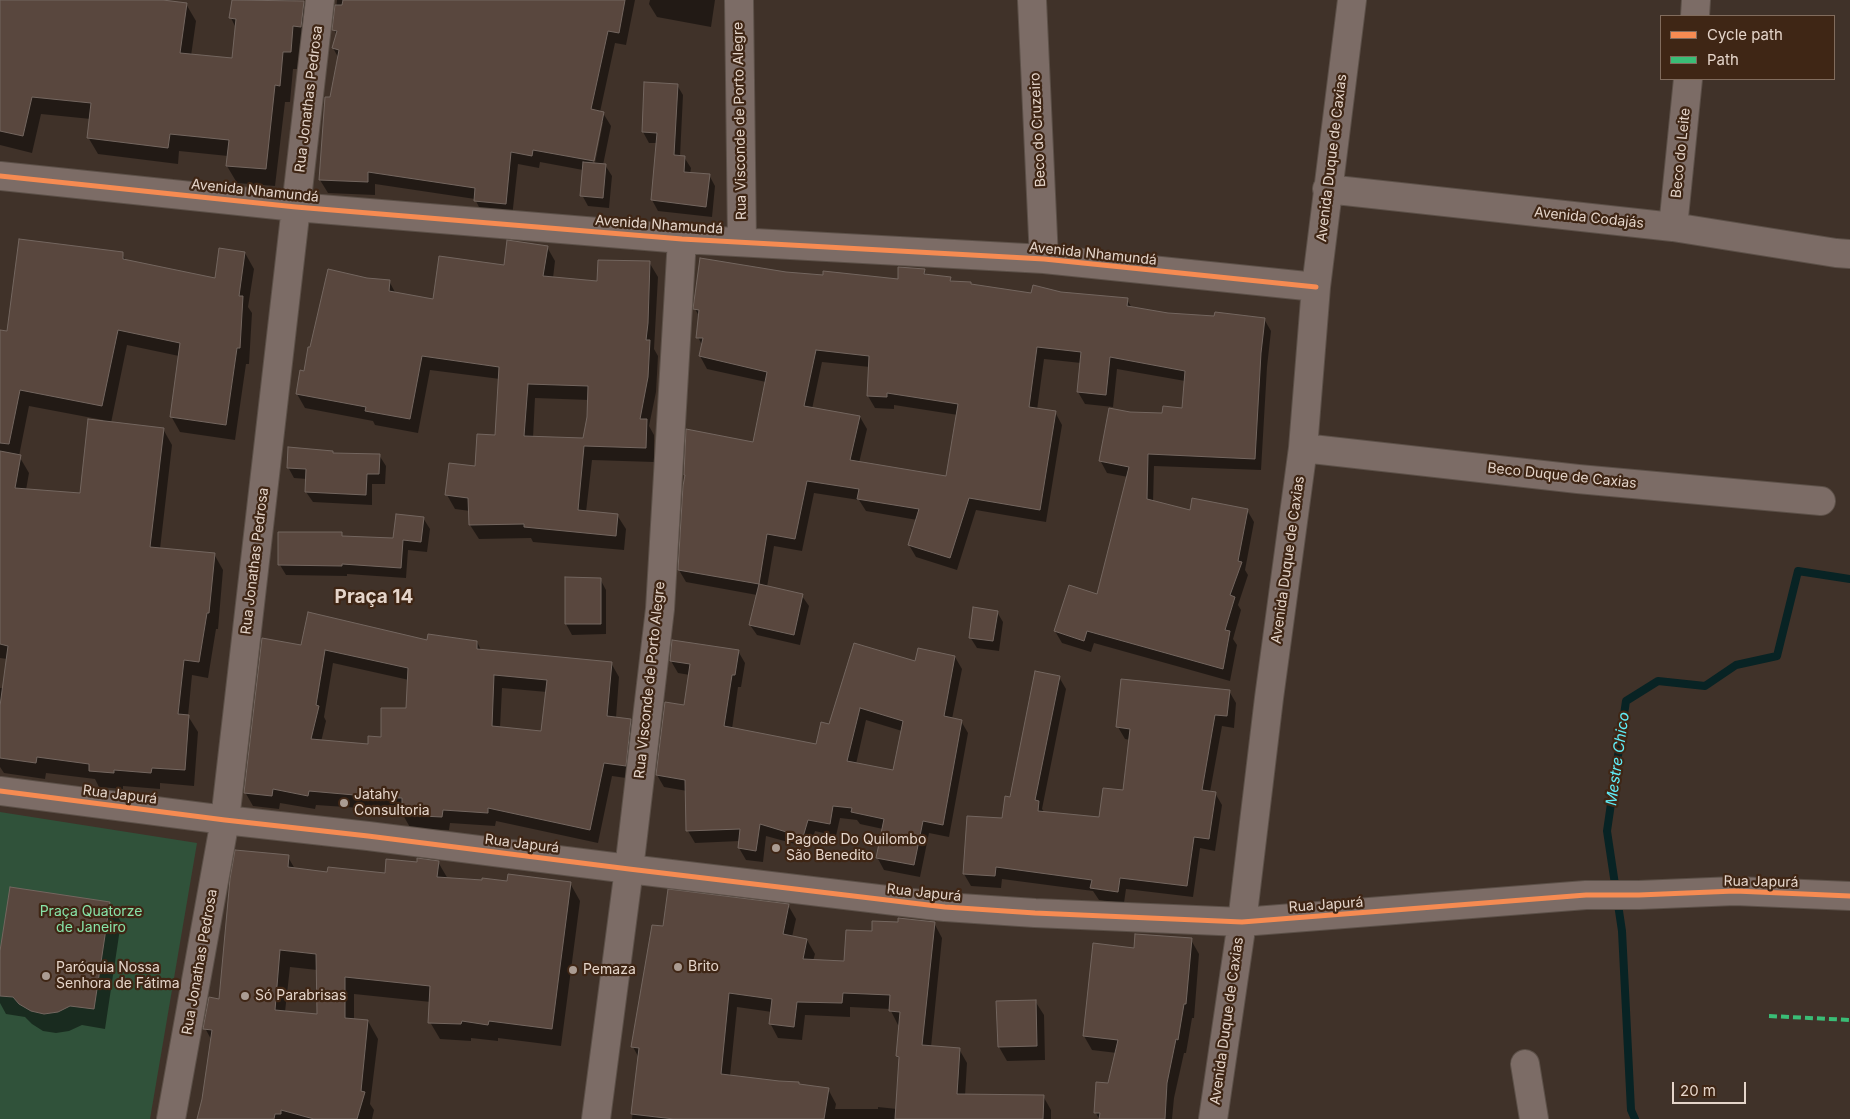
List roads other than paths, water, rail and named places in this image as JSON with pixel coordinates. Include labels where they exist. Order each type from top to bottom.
[{"type":"street","name":"Rua Jonathas Pedrosa","points":[[171,1119],[225,820],[320,0]]},
{"type":"street","name":"Rua Visconde de Porto Alegre","points":[[739,0],[742,242]]},
{"type":"street","name":"Beco do Cruzeiro","points":[[1032,0],[1044,259]]},
{"type":"street","name":"Avenida Duque de Caxias","points":[[1213,1119],[1242,922],[1269,698],[1303,448],[1316,287],[1352,0]]},
{"type":"street","points":[[1695,15],[1696,0]]},
{"type":"street","name":"Beco do Leite","points":[[1673,227],[1688,80]]},
{"type":"street","name":"Avenida Nhamundá","points":[[0,176],[296,207],[682,239],[1044,259],[1316,287]]},
{"type":"street","name":"Avenida Codajás","points":[[1327,189],[1673,227],[1850,254]]},
{"type":"street","name":"Rua Visconde de Porto Alegre","points":[[596,1119],[629,869],[660,609],[682,239]]},
{"type":"street","name":"Beco Duque de Caxias","points":[[1303,448],[1578,479],[1821,500]]},
{"type":"street","name":"Rua Japurá","points":[[0,791],[945,907],[1242,922],[1586,894],[1639,895],[1735,891],[1850,896]]},
{"type":"street","points":[[1524,1064],[1534,1119]]},
{"type":"waterway","name":"Mestre Chico","points":[[1635,1119],[1631,1110],[1622,931],[1607,831],[1626,701],[1658,681],[1705,686],[1736,665],[1777,656],[1798,571],[1850,579]]},
{"type":"place","name":"Jatahy Consultoria","points":[[344,803]]},
{"type":"place","name":"Pagode Do Quilombo São Benedito","points":[[776,848]]},
{"type":"place","name":"Brito","points":[[678,967]]},
{"type":"place","name":"Pemaza","points":[[573,970]]},
{"type":"place","name":"Paróquia Nossa Senhora de Fátima","points":[[46,976]]},
{"type":"place","name":"Só Parabrisas","points":[[245,996]]},
{"type":"district","name":"Praça 14","points":[[374,597]]},
{"type":"park label","name":"Praça Quatorze de Janeiro","points":[[91,920]]}]
